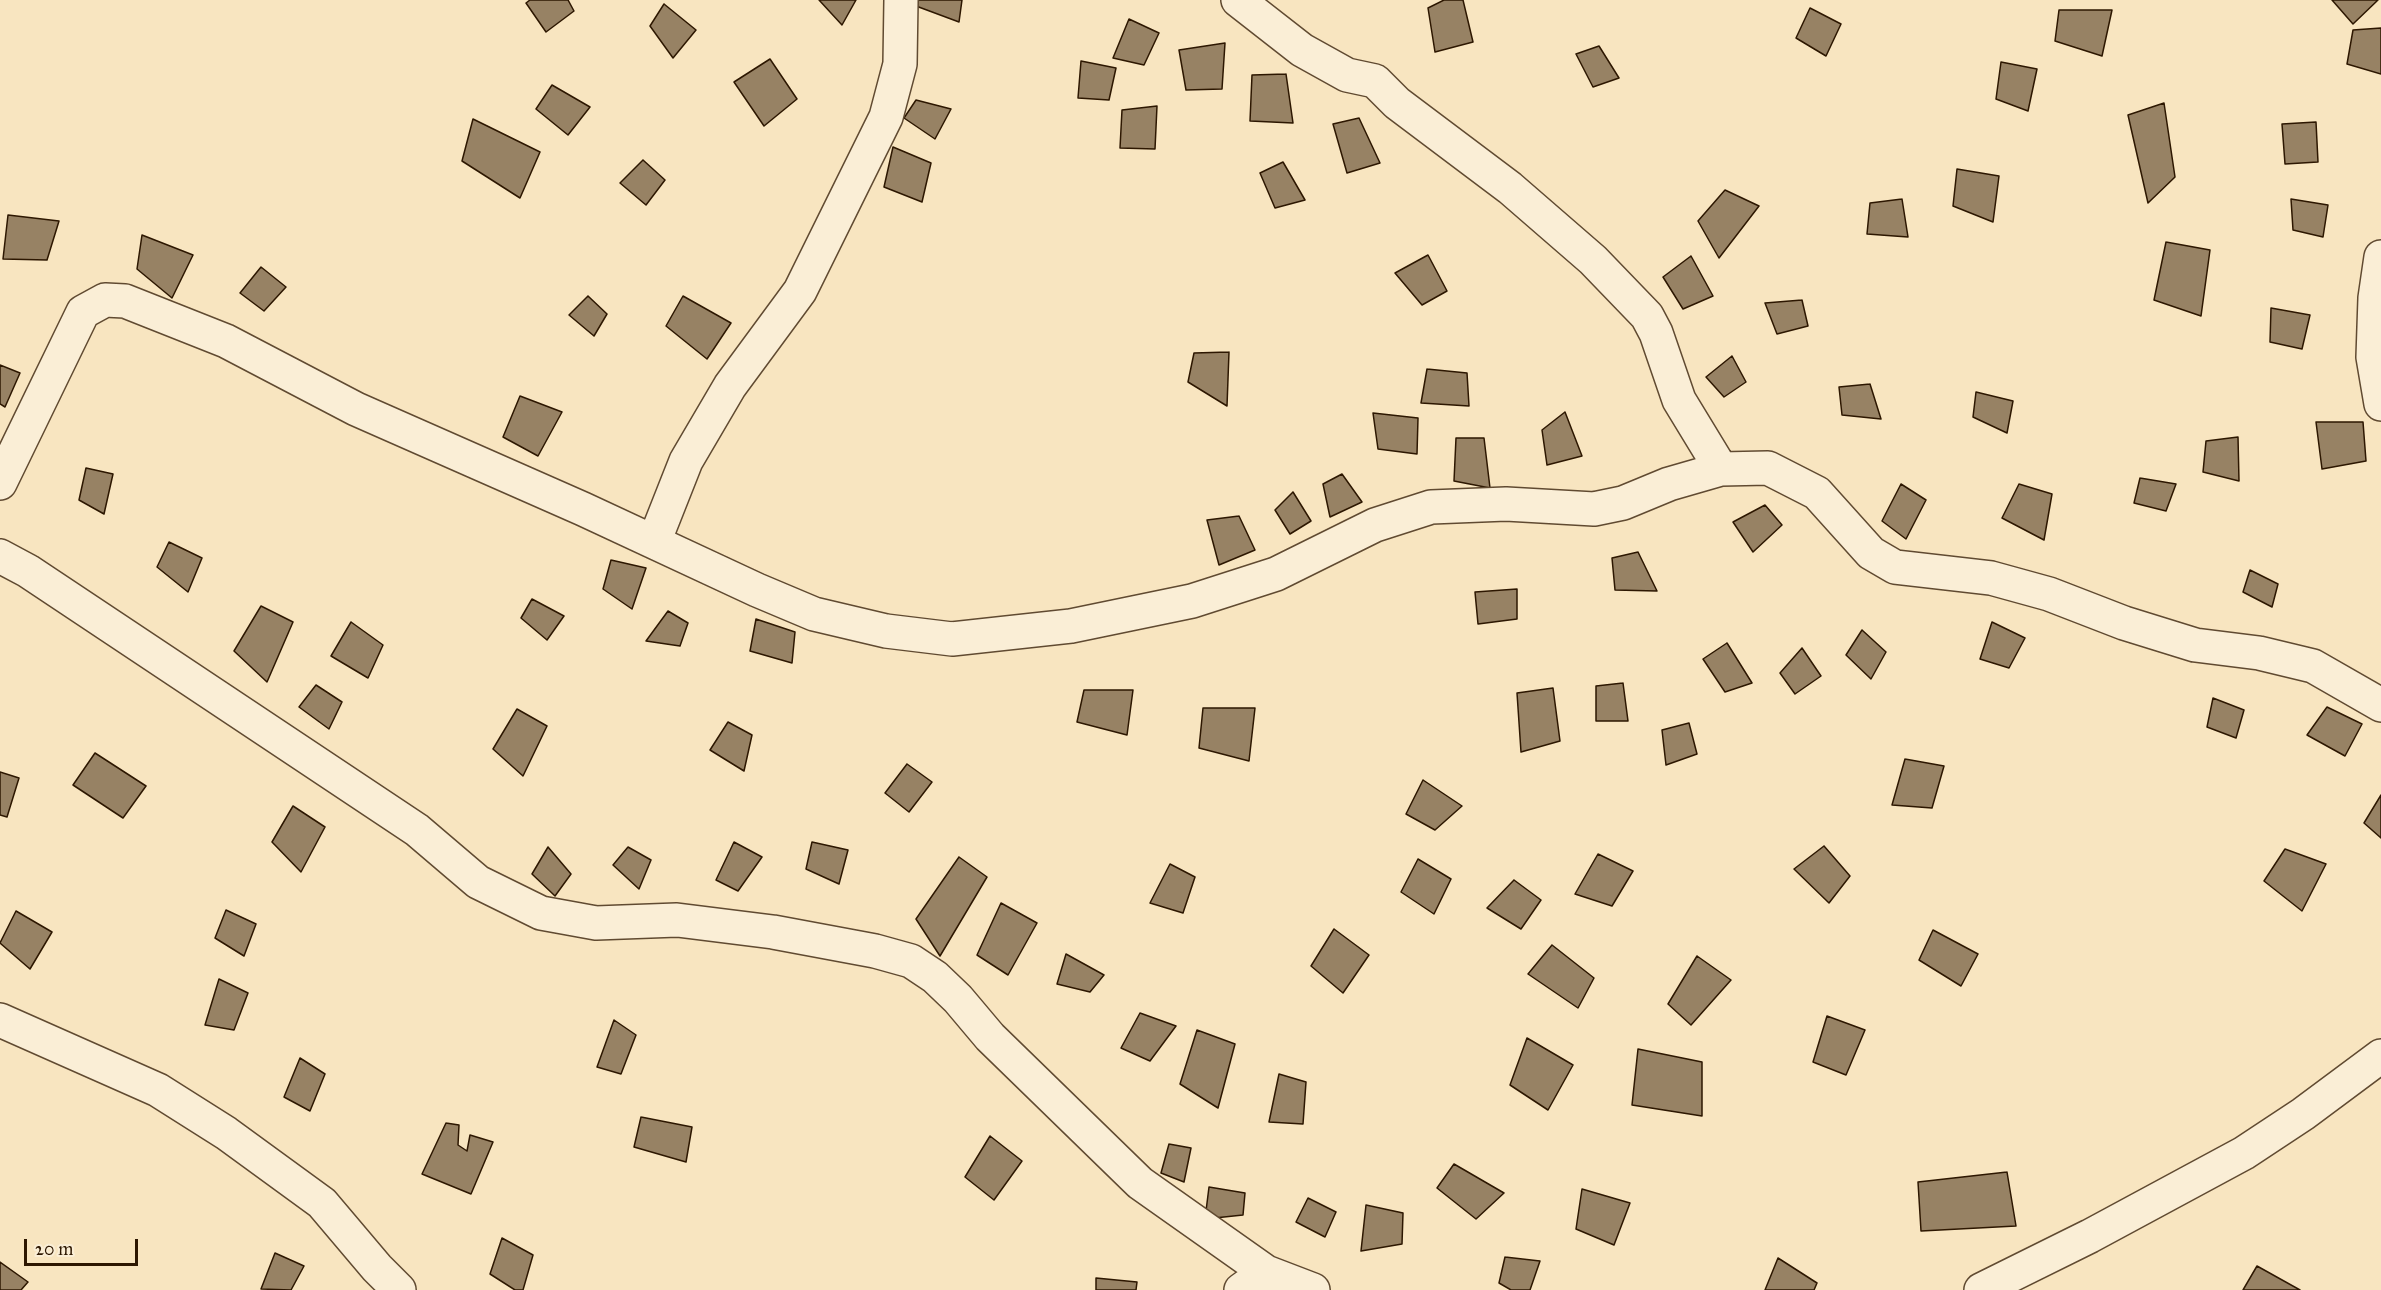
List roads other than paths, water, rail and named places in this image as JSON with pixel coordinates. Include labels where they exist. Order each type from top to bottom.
[{"type":"street","points":[[654,542],[686,461],[730,386],[800,291],[886,117],[900,64],[901,0]]},
{"type":"street","points":[[1238,0],[1302,50],[1347,75],[1376,81],[1397,103],[1510,188],[1593,260],[1647,316],[1656,333],[1679,400],[1720,470]]},
{"type":"street","points":[[2381,257],[2375,298],[2373,357],[2381,404]]},
{"type":"street","points":[[0,483],[83,312],[105,300],[124,301],[226,341],[356,409],[814,614],[886,631],[952,639],[1071,626],[1192,601],[1276,574],[1375,525],[1431,507],[1506,504],[1594,509],[1623,504],[1669,484],[1720,470],[1768,468],[1816,493],[1871,553],[1895,567],[1990,578],[2049,594],[2124,623],[2195,645],[2259,653],[2313,666],[2381,705]]},
{"type":"street","points":[[0,556],[28,571],[417,830],[478,882],[541,913],[596,923],[677,920],[773,932],[876,951],[911,962],[935,977],[951,992],[990,1037],[1140,1183],[1222,1243],[1254,1281],[1313,1290]]},
{"type":"street","points":[[0,1020],[158,1090],[226,1133],[322,1203],[376,1268],[399,1290]]},
{"type":"street","points":[[1982,1290],[2090,1236],[2244,1153],[2303,1114],[2381,1056]]}]
